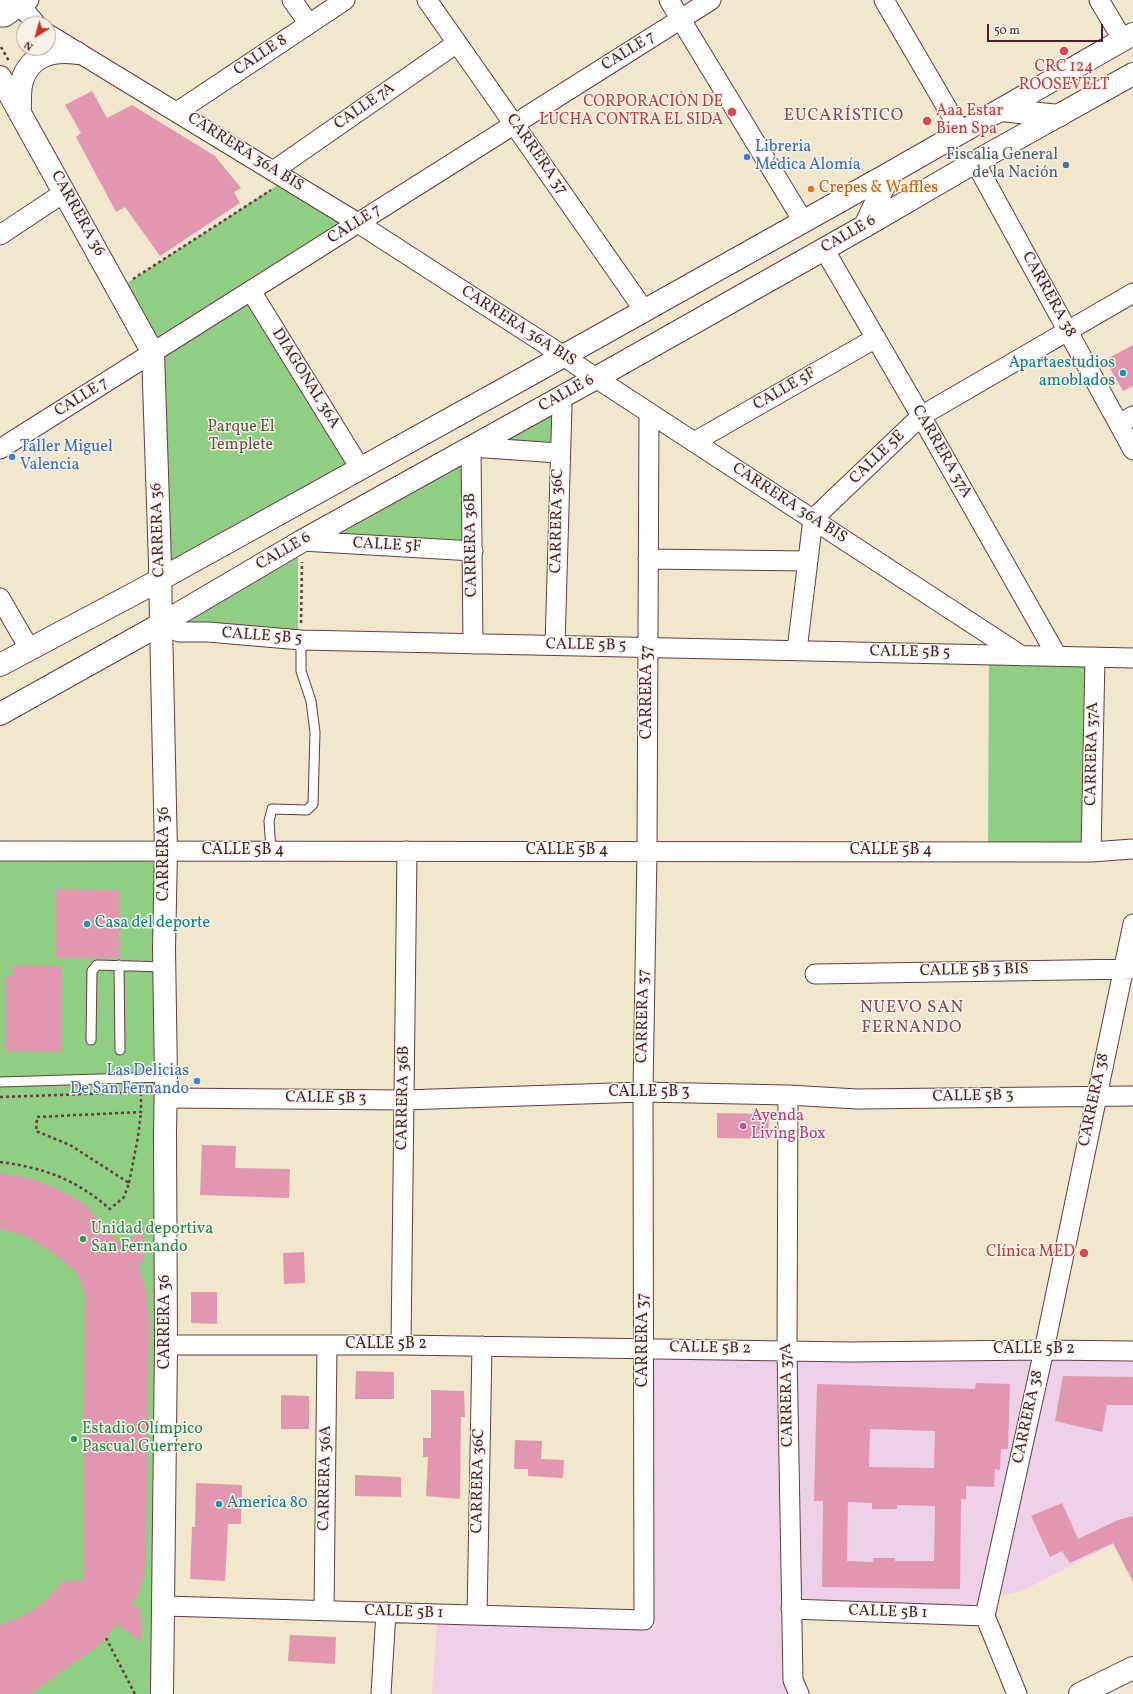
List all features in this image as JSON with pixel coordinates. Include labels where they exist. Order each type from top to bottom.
[{"type":"main road","points":[[0,665],[160,580],[563,356],[890,173],[1128,37]]},
{"type":"main road","points":[[20,112],[21,82],[26,71],[33,62],[43,55],[53,52],[65,51],[77,53]]},
{"type":"main road","name":"CALLE 6","points":[[0,714],[161,624],[302,550],[471,447],[561,398],[975,162],[1133,74]]},
{"type":"main road","name":"CARRERA 36","points":[[0,77],[153,353],[166,851],[165,967],[161,1089],[164,1133],[166,1345],[162,1694]]},
{"type":"main road","points":[[1001,110],[1059,116]]},
{"type":"main road","points":[[865,226],[890,173]]},
{"type":"main road","points":[[1080,1694],[1133,1668]]},
{"type":"street","points":[[292,0],[309,24]]},
{"type":"street","name":"CALLE 8","points":[[177,112],[345,0]]},
{"type":"street","name":"CARRERA 37","points":[[427,0],[644,310]]},
{"type":"street","points":[[670,0],[803,221]]},
{"type":"street","name":"CALLE 7","points":[[0,449],[711,0]]},
{"type":"street","points":[[884,0],[961,132]]},
{"type":"street","points":[[1099,0],[1128,37]]},
{"type":"street","points":[[0,17],[5,17],[14,2],[28,16]]},
{"type":"street","name":"CARRERA 36A BIS","points":[[56,39],[358,223],[1022,656]]},
{"type":"street","name":"CALLE 7A","points":[[280,176],[457,43]]},
{"type":"street","name":"CARRERA 38","points":[[975,162],[1068,331],[1126,420],[1133,450]]},
{"type":"street","points":[[0,235],[65,192]]},
{"type":"street","name":"CARRERA 37A","points":[[824,249],[921,416],[1056,656]]},
{"type":"street","name":"DIAGONAL 36A","points":[[251,291],[360,468]]},
{"type":"street","name":"CALLE 5E","points":[[813,520],[921,416],[1133,293]]},
{"type":"street","name":"CALLE 5F","points":[[694,442],[876,338]]},
{"type":"street","name":"CARRERA 36C","points":[[555,645],[561,398]]},
{"type":"street","name":"CARRERA 37","points":[[644,1620],[643,1092],[647,851],[649,413]]},
{"type":"street","points":[[471,447],[559,453]]},
{"type":"street","name":"CARRERA 36B","points":[[471,447],[473,644]]},
{"type":"street","points":[[797,650],[813,520]]},
{"type":"street","name":"CALLE 5F","points":[[302,550],[473,551]]},
{"type":"street","points":[[648,559],[807,561]]},
{"type":"street","points":[[0,598],[30,648]]},
{"type":"street","name":"CALLE 5B 5","points":[[161,624],[179,632],[208,632],[301,640],[1133,658]]},
{"type":"street","name":"CARRERA 37A","points":[[1092,852],[1095,657]]},
{"type":"street","name":"CALLE 5B 4","points":[[0,851],[1092,852],[1133,849]]},
{"type":"street","name":"CARRERA 36B","points":[[400,1345],[407,851]]},
{"type":"street","name":"CARRERA 38","points":[[985,1616],[1044,1350],[1096,1095],[1128,969],[1133,924]]},
{"type":"street","name":"CALLE 5B 3 BIS","points":[[815,974],[1128,969]]},
{"type":"street","name":"CALLE 5B 3","points":[[161,1089],[404,1100],[643,1092],[788,1095],[857,1099],[1096,1095],[1133,1096]]},
{"type":"street","name":"CARRERA 37A","points":[[788,1095],[787,1350],[793,1680],[799,1694]]},
{"type":"street","name":"CALLE 5B 2","points":[[166,1345],[400,1345],[850,1352],[1044,1350],[1133,1351]]},
{"type":"street","name":"CARRERA 36A","points":[[324,1611],[327,1345]]},
{"type":"street","name":"CARRERA 36C","points":[[477,1615],[482,1346]]},
{"type":"street","name":"CALLE 5B 1","points":[[164,1606],[644,1620]]},
{"type":"street","name":"CALLE 5B 1","points":[[792,1609],[985,1616]]},
{"type":"street","points":[[381,1694],[386,1612]]},
{"type":"street","points":[[985,1616],[1017,1694]]},
{"type":"lane","points":[[271,851],[269,821],[272,809],[306,810],[314,804],[315,732],[311,701],[301,671],[301,640]]},
{"type":"lane","points":[[91,1040],[92,971],[97,965],[165,967]]},
{"type":"lane","points":[[119,965],[120,1050]]},
{"type":"lane","points":[[0,1082],[161,1089]]},
{"type":"lane","points":[[1100,1694],[1133,1678]]},
{"type":"path","points":[[118,289],[280,176]]},
{"type":"path","points":[[301,640],[302,550]]},
{"type":"path","points":[[0,1097],[141,1092],[161,1089]]},
{"type":"path","points":[[0,1162],[24,1166],[55,1174],[81,1187],[110,1209],[124,1197],[129,1183],[138,1138],[141,1112],[141,1092]]},
{"type":"path","points":[[129,1183],[70,1145],[36,1131],[37,1117],[141,1112]]},
{"type":"path","points":[[106,1638],[135,1694]]},
{"type":"shaded area","points":[[787,1350],[1133,1351],[1133,1534],[1022,1591],[990,1598],[985,1616],[791,1609]]},
{"type":"shaded area","points":[[652,1356],[780,1359],[781,1608],[784,1681],[790,1694],[432,1694],[437,1622],[654,1630]]},
{"type":"green space","name":"Parque El Templete","points":[[279,184],[358,223],[251,291],[360,468],[160,580],[153,353],[118,289]]},
{"type":"green space","points":[[560,409],[557,451],[495,444]]},
{"type":"green space","points":[[464,464],[470,548],[338,535]]},
{"type":"green space","points":[[298,557],[298,637],[188,628],[186,619]]},
{"type":"green space","points":[[989,654],[1095,657],[1091,852],[988,851]]},
{"type":"green space","name":"Unidad deportiva San Fernando","points":[[0,851],[166,851],[162,1694],[0,1694]]},
{"type":"building","points":[[92,91],[107,118],[132,105],[215,156],[241,188],[234,192],[240,203],[160,256],[125,207],[116,212],[76,137],[81,133],[65,105]]},
{"type":"building","name":"Apartaestudios amoblados","points":[[1133,345],[1133,386],[1123,391],[1105,360]]},
{"type":"building","name":"Casa del deporte","points":[[55,889],[119,890],[119,958],[56,958]]},
{"type":"building","points":[[13,965],[62,966],[61,1052],[6,1051],[5,976],[13,976]]},
{"type":"building","name":"Ayenda Living Box","points":[[717,1113],[769,1114],[768,1139],[717,1138]]},
{"type":"building","points":[[202,1145],[236,1146],[235,1168],[290,1169],[289,1198],[200,1195]]},
{"type":"building","points":[[0,1173],[28,1178],[56,1188],[84,1204],[122,1246],[144,1228],[144,1262],[138,1265],[147,1294],[149,1320],[146,1558],[143,1578],[138,1594],[132,1604],[140,1609],[142,1642],[116,1624],[106,1638],[91,1651],[30,1694],[0,1694],[0,1625],[29,1613],[47,1599],[63,1581],[83,1580],[85,1295],[78,1274],[61,1259],[42,1245],[23,1235],[0,1229]]},
{"type":"building","points":[[304,1252],[305,1283],[284,1284],[283,1253]]},
{"type":"building","points":[[191,1292],[217,1292],[217,1324],[191,1323]]},
{"type":"building","points":[[356,1371],[394,1372],[394,1399],[355,1399]]},
{"type":"building","points":[[1063,1376],[1133,1377],[1133,1405],[1107,1405],[1102,1432],[1055,1421]]},
{"type":"building","points":[[976,1383],[1010,1384],[1008,1449],[1001,1449],[1000,1470],[995,1469],[994,1487],[966,1486],[966,1499],[961,1499],[960,1589],[822,1587],[823,1501],[814,1501],[817,1384],[975,1389]],"holes":[[[870,1429],[935,1431],[934,1468],[869,1467]],[[848,1502],[872,1503],[872,1509],[897,1509],[897,1505],[935,1506],[934,1561],[895,1561],[895,1558],[873,1558],[873,1562],[847,1561]]]},
{"type":"building","points":[[431,1390],[464,1391],[465,1417],[461,1417],[460,1499],[426,1496],[428,1457],[423,1457],[423,1438],[431,1438]]},
{"type":"building","points":[[281,1395],[309,1396],[309,1429],[281,1429]]},
{"type":"building","points":[[515,1440],[542,1441],[541,1459],[564,1460],[563,1478],[528,1476],[528,1469],[514,1469]]},
{"type":"building","points":[[355,1475],[401,1477],[401,1497],[355,1496]]},
{"type":"building","points":[[196,1483],[242,1485],[241,1524],[228,1524],[225,1581],[190,1579],[192,1527],[195,1527]]},
{"type":"building","points":[[1062,1503],[1078,1539],[1118,1520],[1133,1516],[1133,1582],[1113,1543],[1070,1563],[1062,1551],[1050,1557],[1031,1516]]},
{"type":"building","points":[[290,1635],[336,1637],[335,1664],[288,1661]]},
{"type":"place","name":"CRC 124 ROOSEVELT","points":[[1064,51]]},
{"type":"place","name":"CORPORACIÓN DE LUCHA CONTRA EL SIDA","points":[[732,112]]},
{"type":"place","name":"Aaa Estar Bien Spa","points":[[927,121]]},
{"type":"place","name":"Libreria Médica Alomía","points":[[747,157]]},
{"type":"place","name":"Fiscalia General de la Nación","points":[[1066,165]]},
{"type":"place","name":"Crepes & Waffles","points":[[811,189]]},
{"type":"place","name":"Apartaestudios amoblados","points":[[1123,373]]},
{"type":"place","name":"Taller Miguel Valencia","points":[[12,457]]},
{"type":"place","name":"Casa del deporte","points":[[87,924]]},
{"type":"place","name":"Las Delicias De San Fernando","points":[[197,1081]]},
{"type":"place","name":"Ayenda Living Box","points":[[743,1126]]},
{"type":"place","name":"Unidad deportiva San Fernando","points":[[83,1239]]},
{"type":"place","name":"Clínica MED","points":[[1084,1253]]},
{"type":"place","name":"Estadio Olímpico Pascual Guerrero","points":[[74,1439]]},
{"type":"place","name":"America 80","points":[[219,1504]]},
{"type":"district","name":"EUCARÍSTICO","points":[[844,117]]},
{"type":"district","name":"NUEVO SAN FERNANDO","points":[[912,1019]]}]
